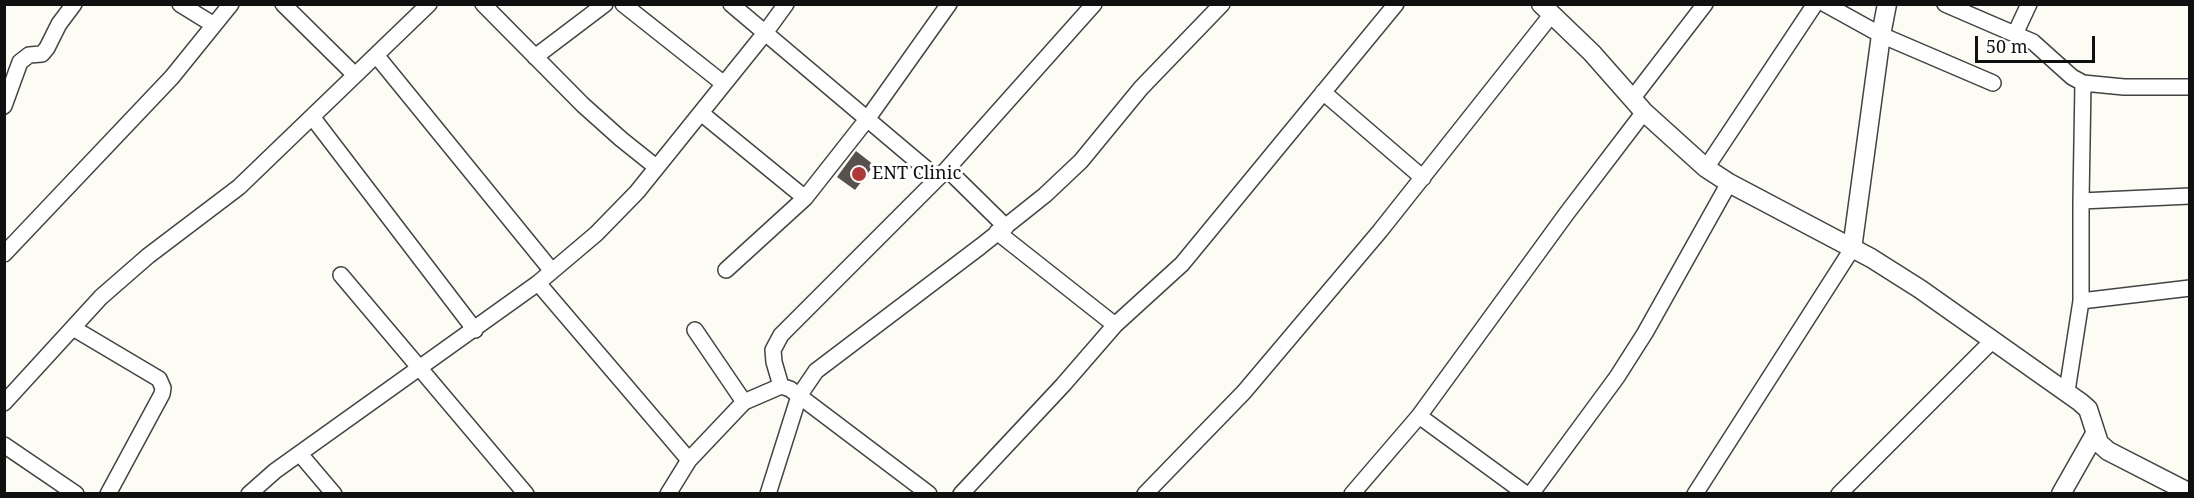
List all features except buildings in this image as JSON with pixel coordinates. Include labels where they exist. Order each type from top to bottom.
[{"type":"street","points":[[5,101],[20,62],[29,55],[42,54],[59,24],[74,4]]},
{"type":"street","points":[[180,4],[214,25]]},
{"type":"street","points":[[4,254],[171,77],[231,4]]},
{"type":"street","points":[[283,4],[356,75]]},
{"type":"street","points":[[4,403],[101,297],[126,274],[239,187],[429,4]]},
{"type":"street","points":[[483,4],[603,124],[656,167]]},
{"type":"street","points":[[535,57],[605,4]]},
{"type":"street","points":[[623,4],[724,84]]},
{"type":"street","points":[[731,4],[868,118],[942,173],[1002,230],[1115,325]]},
{"type":"street","points":[[249,494],[275,471],[538,283],[618,213],[701,113],[786,4]]},
{"type":"street","points":[[726,270],[805,198],[868,118],[949,4]]},
{"type":"street","points":[[781,386],[773,350],[781,335],[942,173],[1094,4]]},
{"type":"street","points":[[768,494],[799,396],[816,372],[1045,195],[1082,161],[1141,88],[1222,4]]},
{"type":"street","points":[[961,494],[1063,385],[1115,325],[1182,264],[1396,4]]},
{"type":"street","points":[[1352,494],[1419,416],[1560,222],[1704,4]]},
{"type":"street","points":[[1706,168],[1815,4]]},
{"type":"street","points":[[1825,4],[1881,35],[1993,83]]},
{"type":"street","points":[[1695,494],[1852,249],[1887,4]]},
{"type":"street","points":[[1945,4],[2033,42],[2068,74],[2083,83],[2124,87],[2190,87]]},
{"type":"street","points":[[2015,34],[2029,4]]},
{"type":"street","points":[[1145,494],[1244,392],[1380,231],[1423,178],[1547,9],[1592,53],[1638,105],[1706,168],[1920,289],[2067,391],[2088,409],[2099,443],[2108,451],[2190,493]]},
{"type":"street","points":[[376,55],[552,271]]},
{"type":"street","points":[[2067,391],[2081,300],[2080,201],[2083,83]]},
{"type":"street","points":[[1323,92],[1423,178]]},
{"type":"street","points":[[701,113],[805,198]]},
{"type":"street","points":[[313,118],[475,330]]},
{"type":"street","points":[[1419,416],[1529,494],[1617,377],[1646,333],[1729,183]]},
{"type":"street","points":[[2080,201],[2190,196]]},
{"type":"street","points":[[341,275],[526,494]]},
{"type":"street","points":[[538,283],[689,460]]},
{"type":"street","points":[[2081,300],[2190,288]]},
{"type":"street","points":[[73,328],[159,379],[163,388],[162,394],[108,494]]},
{"type":"street","points":[[695,330],[744,402]]},
{"type":"street","points":[[1839,494],[1992,341]]},
{"type":"street","points":[[668,494],[689,460],[744,402],[781,386],[790,389],[930,494]]},
{"type":"street","points":[[2061,494],[2095,434]]},
{"type":"street","points":[[4,444],[76,494]]},
{"type":"street","points":[[300,454],[334,494]]},
{"type":"place","name":"ENT Clinic","points":[[859,174]]}]
